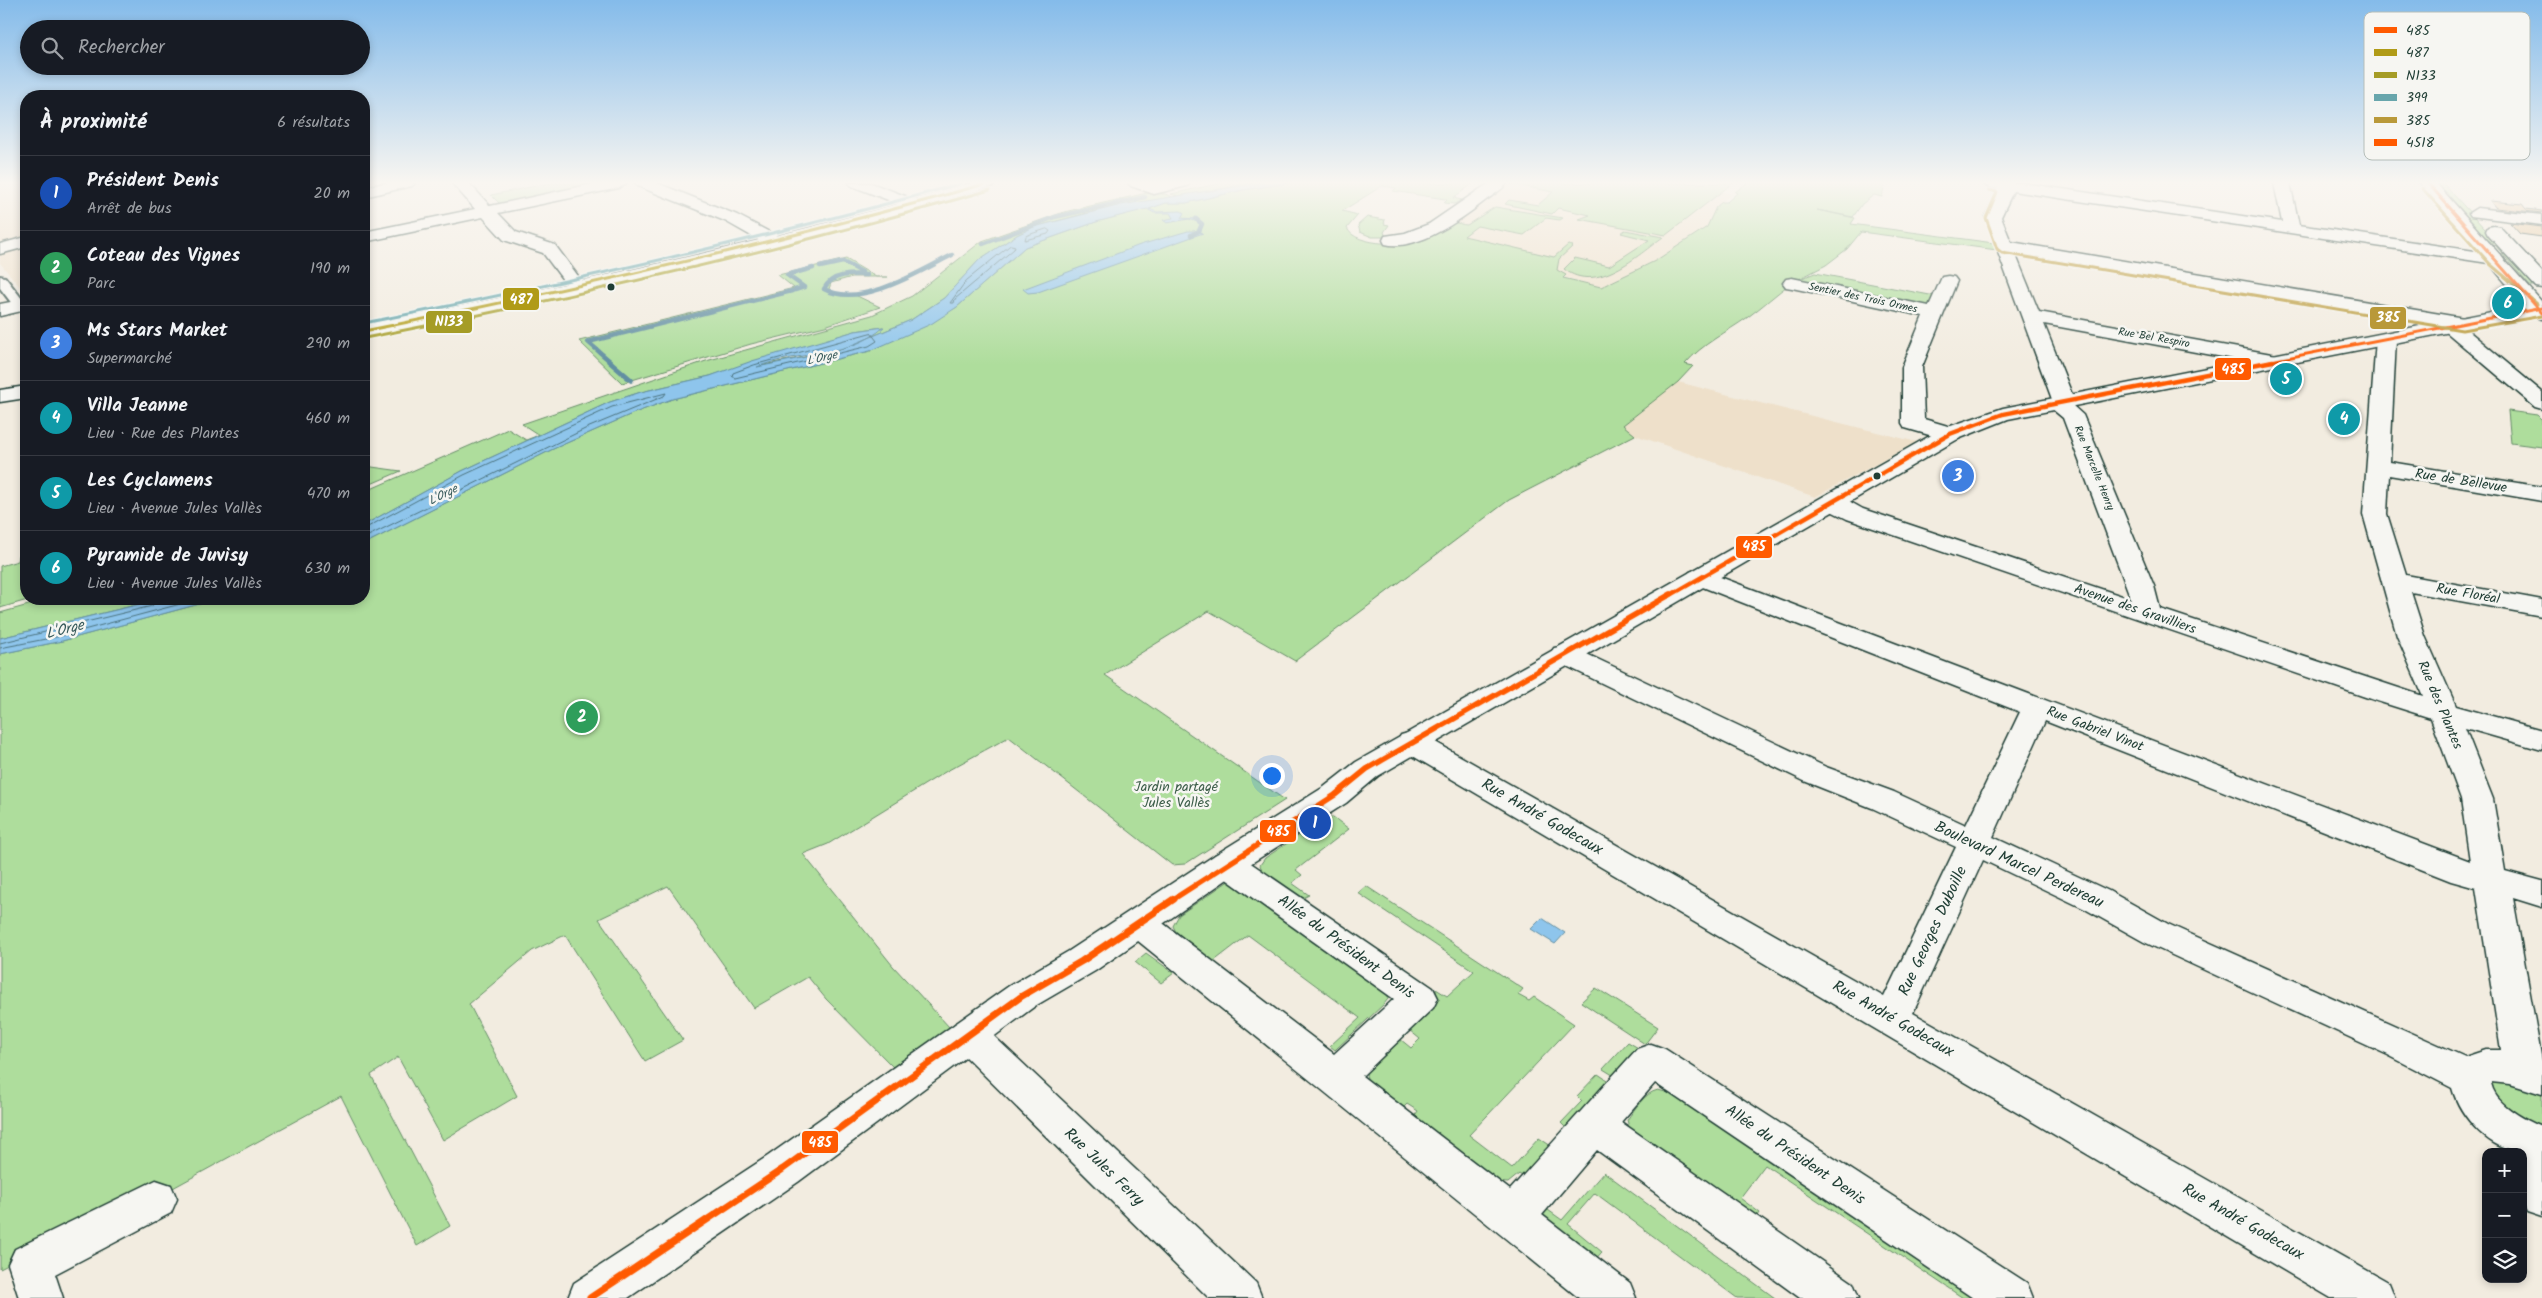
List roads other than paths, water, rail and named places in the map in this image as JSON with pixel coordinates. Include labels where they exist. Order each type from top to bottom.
[{"type":"street","points":[[0,249],[20,244]]},
{"type":"street","points":[[533,244],[549,249],[578,288]]},
{"type":"street","points":[[370,330],[578,288],[768,244]]},
{"type":"street","points":[[2391,244],[2495,259]]},
{"type":"street","points":[[590,1298],[783,1169],[1022,996],[1082,961],[1227,863],[1335,795],[1367,769],[1564,654],[1950,434],[2003,414],[2538,308],[2481,244]]},
{"type":"street","points":[[2505,244],[2542,283]]},
{"type":"street","points":[[2004,246],[2457,325],[2542,403]]},
{"type":"street","name":"Rue Marcelle Henry","points":[[2004,246],[2064,402],[2062,408],[2072,415],[2141,586],[2148,613]]},
{"type":"street","points":[[0,280],[20,301]]},
{"type":"street","name":"Sentier des Trois Ormes","points":[[1948,281],[1943,297],[1934,313],[1912,367],[1913,422],[1950,434]]},
{"type":"street","name":"Sentier des Trois Ormes","points":[[1792,283],[1934,313]]},
{"type":"street","points":[[0,310],[20,306]]},
{"type":"street","name":"Rue Bel Respiro","points":[[2031,316],[2277,361]]},
{"type":"street","name":"Rue des Plantes","points":[[2386,339],[2375,514],[2411,636],[2478,799],[2490,881],[2496,900],[2532,1074]]},
{"type":"street","points":[[0,396],[20,393]]},
{"type":"street","points":[[2516,406],[2542,408]]},
{"type":"street","name":"Rue de Bellevue","points":[[2379,467],[2542,494]]},
{"type":"street","name":"Avenue des Gravilliers","points":[[1831,502],[1855,514],[2387,695],[2442,710],[2509,733],[2542,740]]},
{"type":"street","name":"Rue Gabriel Vinot","points":[[1699,577],[2490,881],[2542,894]]},
{"type":"street","name":"Rue Floréal","points":[[2394,581],[2542,608]]},
{"type":"street","name":"Boulevard Marcel Perdereau","points":[[1564,654],[1815,774],[1883,800],[2097,900],[2156,933],[2331,1014],[2401,1044],[2472,1079]]},
{"type":"street","name":"Rue Georges Duboille","points":[[1892,1019],[2037,707]]},
{"type":"street","name":"Rue André Godecaux","points":[[1412,742],[2374,1298]]},
{"type":"street","name":"Allée du Président Denis","points":[[1227,863],[1420,998],[1334,1078]]},
{"type":"street","points":[[1139,922],[1614,1298]]},
{"type":"street","name":"Rue Jules Ferry","points":[[968,1035],[1240,1298]]},
{"type":"street","name":"Allée du Président Denis","points":[[1512,1218],[1651,1060],[2011,1298]]},
{"type":"street","points":[[2532,1074],[2504,1065],[2488,1065],[2477,1070],[2472,1079],[2472,1089],[2488,1113],[2510,1130],[2539,1144],[2542,1198]]},
{"type":"street","points":[[1593,1124],[1837,1298]]},
{"type":"street","points":[[39,1297],[30,1264],[156,1199]]},
{"type":"water","name":"L'Orge","points":[[1004,244],[1035,244],[1025,247],[957,307],[931,324],[870,351],[672,399],[634,413],[553,449],[370,541],[370,522],[462,471],[610,402],[641,392],[710,376],[752,361],[855,331],[884,327],[867,339],[911,320],[944,298],[980,259]],"holes":[[[850,346],[840,350],[757,367],[789,358],[823,353]]]},
{"type":"water","points":[[1173,244],[1038,292],[1028,293],[1023,289],[1140,245]]},
{"type":"water","name":"L'Orge","points":[[136,605],[196,605],[62,641],[0,654],[0,638]]},
{"type":"water","points":[[1542,918],[1565,933],[1555,944],[1531,929]]},
{"type":"waterway","points":[[867,275],[837,277],[824,289],[838,294],[855,295],[872,292],[906,279],[952,255]]},
{"type":"waterway","points":[[820,267],[843,262],[862,272]]},
{"type":"waterway","points":[[795,290],[804,287],[787,275],[813,268]]},
{"type":"waterway","points":[[611,362],[588,342],[792,291]]},
{"type":"waterway","points":[[609,361],[631,380]]},
{"type":"place","name":"Pyramide de Juvisy","points":[[2508,303]]},
{"type":"place","name":"Les Cyclamens","points":[[2286,379]]},
{"type":"place","name":"Villa Jeanne","points":[[2344,419]]},
{"type":"place","name":"Ms Stars Market","points":[[1958,476]]},
{"type":"place","name":"Coteau des Vignes","points":[[582,717]]},
{"type":"place","name":"Président Denis","points":[[1315,823]]},
{"type":"park label","name":"Jardin partagé Jules Vallès","points":[[1176,796]]}]
